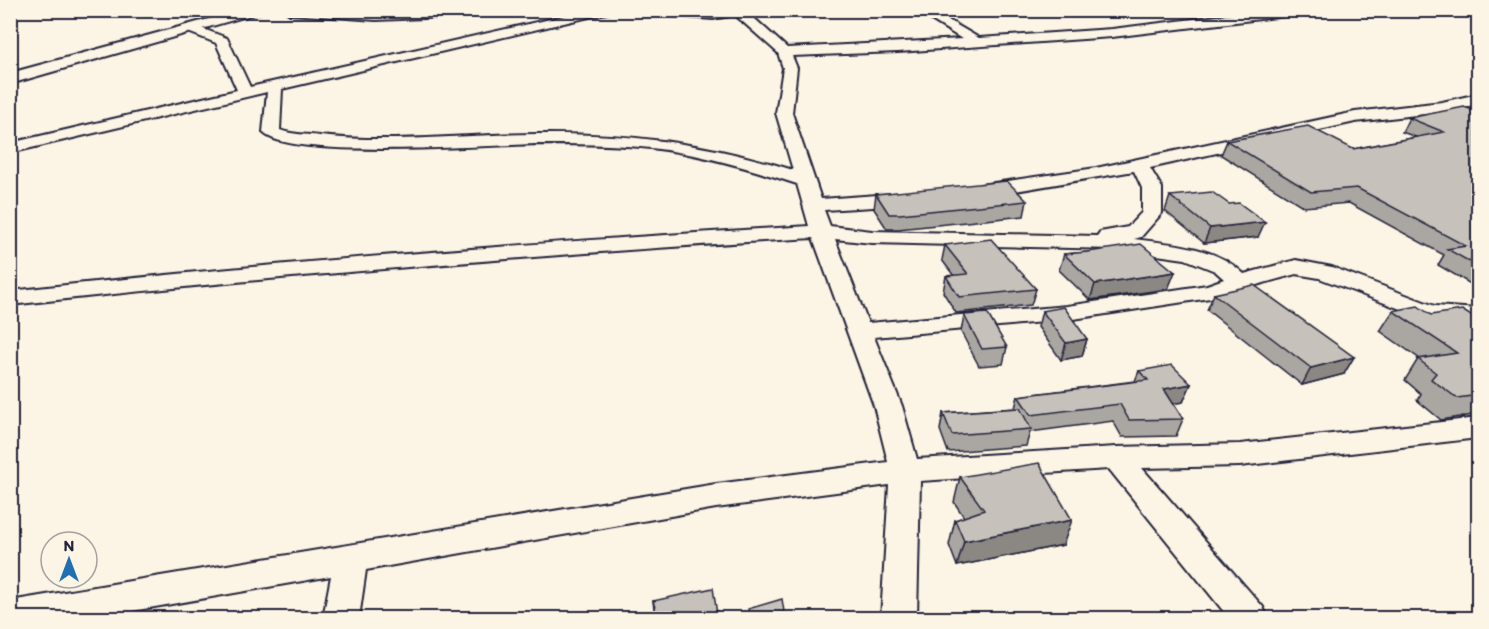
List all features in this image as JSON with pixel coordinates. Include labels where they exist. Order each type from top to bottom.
[{"type":"street","points":[[290,10],[376,16],[523,10]]},
{"type":"street","points":[[10,148],[542,23],[613,10]]},
{"type":"street","points":[[644,10],[713,15],[737,11],[784,52],[790,68],[784,112],[815,205],[821,231],[888,406],[905,471],[899,618]]},
{"type":"street","points":[[921,10],[976,42]]},
{"type":"street","points":[[784,52],[1123,32],[1243,13],[1301,10]]},
{"type":"street","points":[[10,80],[259,11]]},
{"type":"street","points":[[187,12],[200,28],[222,41],[245,92]]},
{"type":"street","points":[[275,85],[271,132],[277,136],[338,144],[539,140],[650,144],[732,158],[807,181]]},
{"type":"street","points":[[958,194],[1050,182],[1355,117],[1442,107],[1479,99]]},
{"type":"street","points":[[1442,107],[1469,117]]},
{"type":"street","points":[[10,298],[166,281],[386,264],[561,247],[821,231],[883,238],[1032,243],[1077,240],[1134,233],[1152,213],[1152,188],[1139,164]]},
{"type":"street","points":[[815,205],[925,197]]},
{"type":"street","points":[[1077,240],[1189,253],[1223,266],[1239,282]]},
{"type":"street","points":[[860,331],[1067,313],[1210,291],[1296,267],[1324,272],[1432,313],[1479,316]]},
{"type":"street","points":[[10,616],[716,496],[905,471],[1116,458],[1239,455],[1479,428]]},
{"type":"street","points":[[1116,458],[1250,618]]},
{"type":"street","points":[[341,618],[351,558]]},
{"type":"building","points":[[1464,107],[1479,112],[1479,267],[1447,249],[1466,246],[1357,188],[1311,192],[1227,141],[1308,126],[1353,149],[1444,132],[1409,118]]},
{"type":"building","points":[[1007,181],[1027,201],[889,214],[876,194]]},
{"type":"building","points":[[1212,192],[1229,204],[1239,203],[1265,222],[1210,228],[1170,196]]},
{"type":"building","points":[[991,239],[1036,289],[959,297],[946,276],[968,274],[945,245]]},
{"type":"building","points":[[1141,244],[1175,272],[1095,284],[1064,254],[1088,252]]},
{"type":"building","points":[[1254,285],[1354,357],[1311,368],[1214,294]]},
{"type":"building","points":[[1418,306],[1431,315],[1462,310],[1479,321],[1479,395],[1457,398],[1431,379],[1436,373],[1418,359],[1457,353],[1393,311]]},
{"type":"building","points":[[1064,307],[1087,339],[1066,343],[1042,311]]},
{"type":"building","points":[[987,313],[1007,347],[982,349],[964,315]]},
{"type":"building","points":[[1172,365],[1191,384],[1164,389],[1183,419],[1129,420],[1120,404],[1031,415],[1018,396],[1148,380],[1139,371]]},
{"type":"building","points":[[1020,408],[1031,429],[952,435],[943,413]]},
{"type":"building","points":[[1039,463],[1072,520],[964,541],[955,520],[984,510],[960,477]]},
{"type":"building","points":[[713,588],[717,614],[704,618],[658,618],[653,601]]},
{"type":"building","points":[[782,599],[785,618],[750,618],[748,609]]}]
